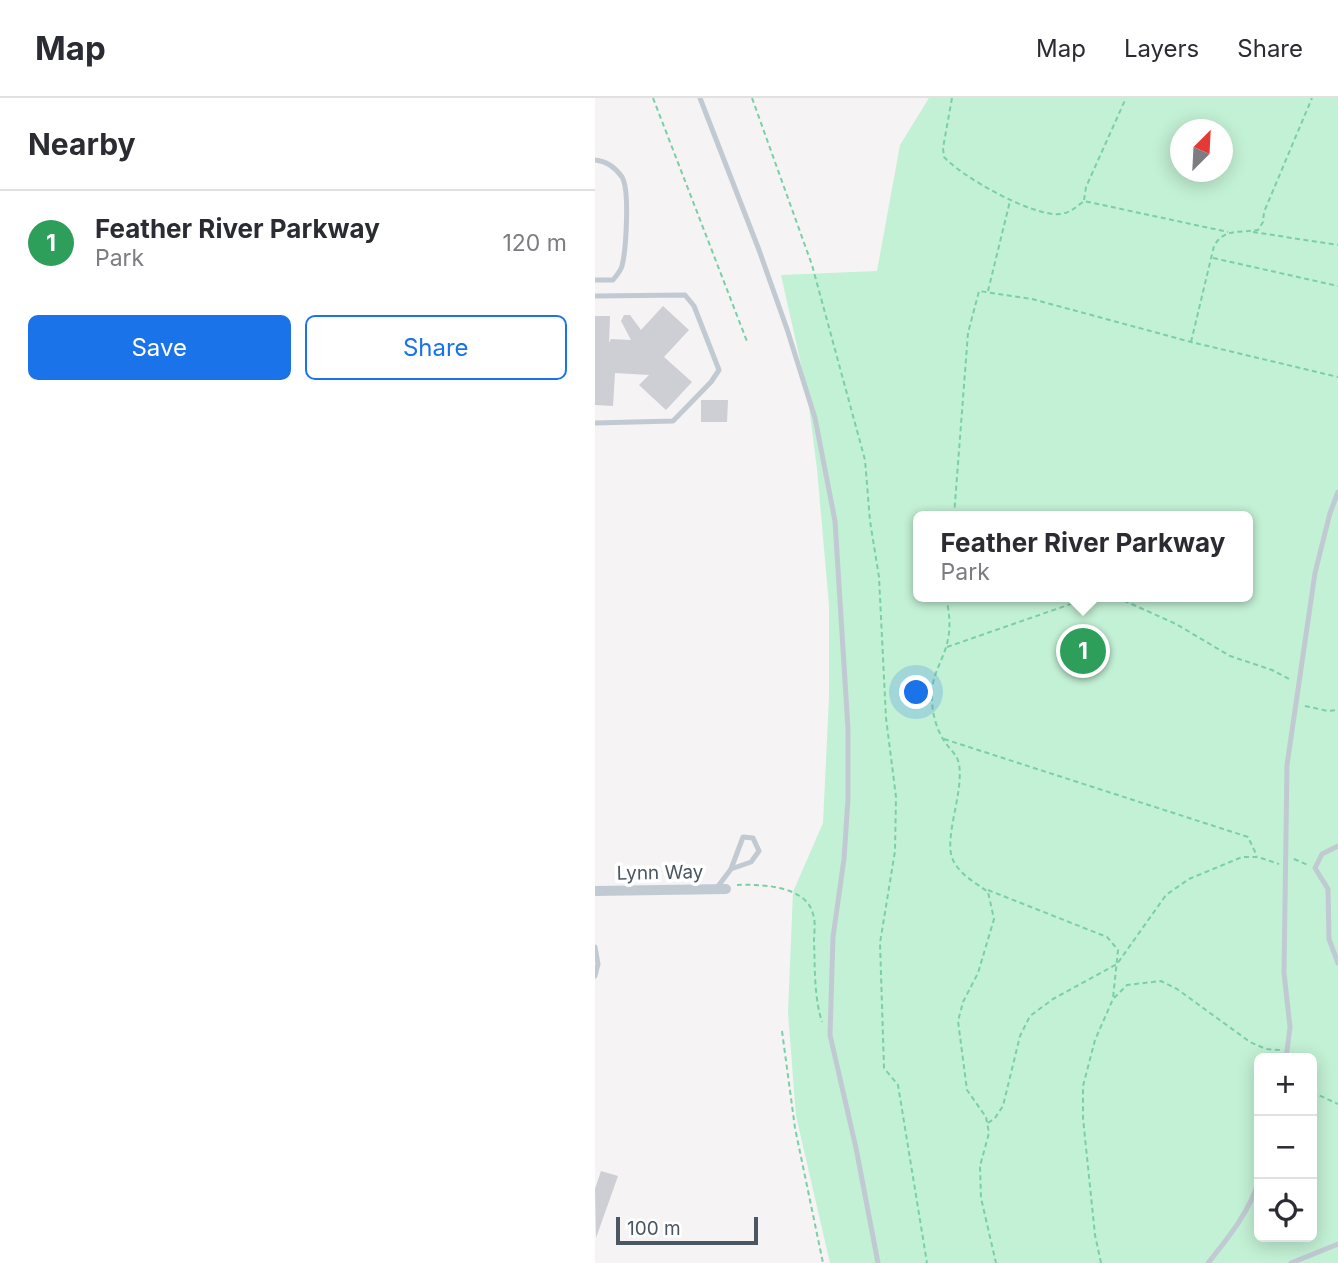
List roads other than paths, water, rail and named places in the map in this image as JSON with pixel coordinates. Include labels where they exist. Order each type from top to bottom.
[{"type":"street","name":"Lynn Way","points":[[595,891],[721,889]]},
{"type":"lane","points":[[700,98],[787,329],[815,418],[835,521],[848,729],[848,799],[844,859],[833,937],[831,1035],[878,1263]]},
{"type":"lane","points":[[595,160],[606,161],[623,179],[626,209],[625,248],[621,270],[613,280],[595,281]]},
{"type":"lane","points":[[595,296],[685,295],[694,306],[719,370],[673,421],[595,423]]},
{"type":"lane","points":[[1287,1053],[1290,1027],[1284,973],[1287,765],[1315,573],[1338,492]]},
{"type":"lane","points":[[721,889],[743,836],[753,838],[759,850],[751,862],[731,869]]},
{"type":"lane","points":[[1338,846],[1322,855],[1315,868],[1328,889],[1329,939],[1338,963]]},
{"type":"lane","points":[[595,947],[598,964],[595,976]]},
{"type":"lane","points":[[1208,1263],[1232,1233],[1254,1195]]},
{"type":"lane","points":[[1291,1263],[1338,1244]]},
{"type":"place","name":"Feather River Parkway","points":[[1083,651]]}]
